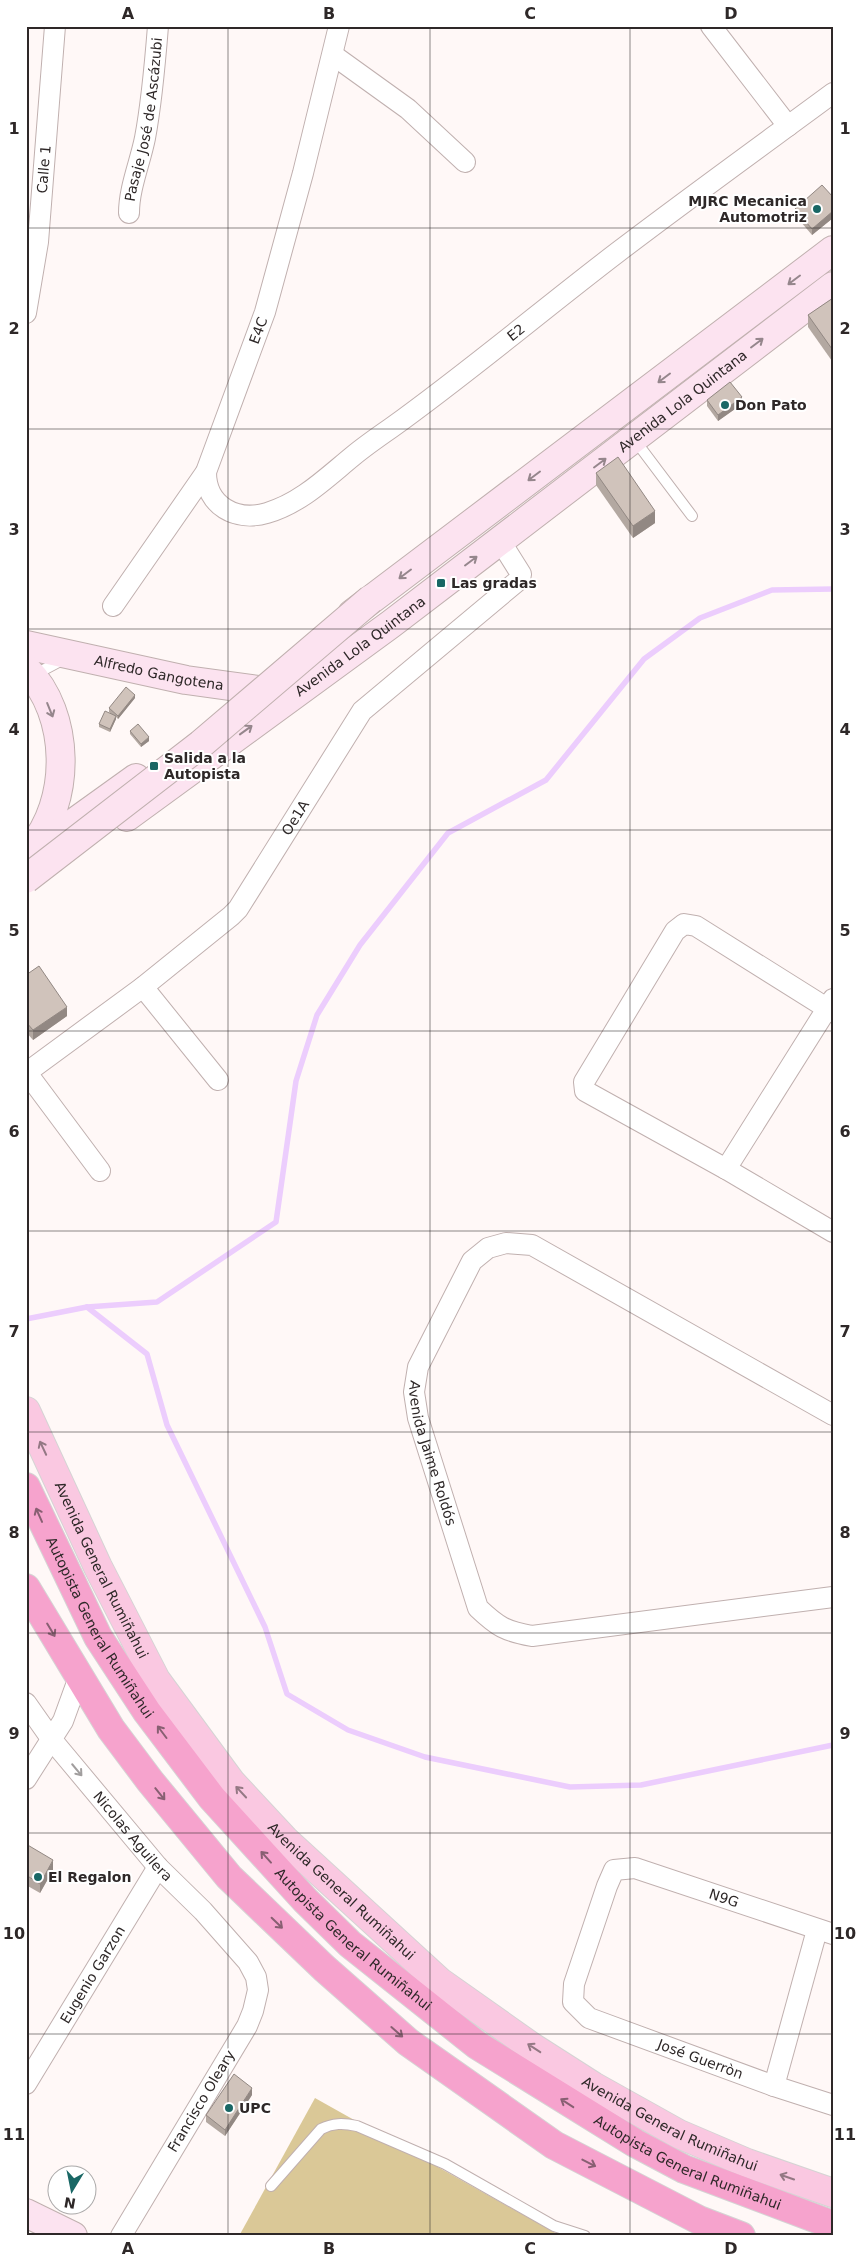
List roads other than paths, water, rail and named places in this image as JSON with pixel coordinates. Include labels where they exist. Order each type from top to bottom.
[{"type":"highway","name":"Autopista General Rumiñahui","points":[[26,1487],[98,1637],[147,1712],[212,1798],[305,1900],[350,1944],[477,2045],[619,2135],[684,2169],[833,2225]]},
{"type":"highway","points":[[26,1588],[111,1729],[150,1781],[229,1877],[324,1968],[408,2042],[554,2145],[699,2220],[741,2236]]},
{"type":"main road","name":"Avenida Lola Quintana","points":[[26,855],[154,766],[251,690],[833,250]]},
{"type":"main road","name":"Avenida Lola Quintana","points":[[26,893],[391,624],[499,539],[833,286]]},
{"type":"main road","name":"Avenida Lola Quintana","points":[[26,879],[201,744],[371,599]]},
{"type":"main road","name":"Alfredo Gangotena","points":[[26,645],[186,680],[294,695]]},
{"type":"main road","points":[[26,855],[45,826],[54,805],[61,759],[52,713],[28,675]]},
{"type":"main road","name":"Avenida General Rumiñahui","points":[[26,1411],[98,1568],[156,1680],[231,1782],[285,1840],[440,1982],[532,2047],[593,2086],[679,2134],[747,2163],[833,2193]]},
{"type":"main road","points":[[26,2213],[73,2236]]},
{"type":"street","name":"Calle 1","points":[[26,313],[38,242],[55,26]]},
{"type":"street","name":"Pasaje José de Ascázubi","points":[[129,213],[130,195],[141,154],[153,93],[158,26]]},
{"type":"street","name":"E4C","points":[[112,606],[206,472],[265,312],[334,55],[339,26]]},
{"type":"street","points":[[710,26],[788,126]]},
{"type":"street","points":[[334,55],[401,104],[465,162]]},
{"type":"street","name":"E2","points":[[206,472],[206,481],[213,498],[220,507],[230,512],[248,515],[265,514],[285,506],[310,492],[355,454],[446,388],[618,252],[833,93]]},
{"type":"street","name":"Oe1A","points":[[26,1073],[143,987],[238,909],[362,711],[520,579],[521,574],[499,539]]},
{"type":"street","points":[[726,1169],[831,1006],[696,926],[684,924],[675,931],[588,1073],[584,1082],[585,1091],[726,1169],[833,1232]]},
{"type":"street","points":[[143,987],[218,1080]]},
{"type":"street","points":[[26,1073],[100,1171]]},
{"type":"street","name":"Avenida Jaime Roldós","points":[[833,1415],[532,1246],[506,1243],[488,1248],[472,1261],[418,1366],[414,1392],[418,1418],[478,1608],[492,1622],[507,1631],[532,1636],[833,1597]]},
{"type":"street","points":[[26,1779],[63,1721],[79,1677]]},
{"type":"street","name":"Nicolas Aguilera","points":[[26,1703],[52,1740],[158,1868],[203,1911],[248,1962]]},
{"type":"street","name":"Eugenio Garzon","points":[[26,2084],[158,1868]]},
{"type":"street","name":"N9G","points":[[573,2002],[574,1984],[614,1870],[635,1868],[825,1932]]},
{"type":"street","points":[[774,2086],[825,1932]]},
{"type":"street","name":"Francisco Oleary","points":[[120,2236],[251,2018],[258,1990],[256,1977],[248,1962]]},
{"type":"street","name":"José Guerròn","points":[[573,2002],[589,2018],[774,2086],[833,2105]]},
{"type":"lane","points":[[633,438],[692,516]]},
{"type":"lane","points":[[28,675],[71,655]]},
{"type":"lane","points":[[271,2186],[320,2129],[331,2124],[345,2123],[357,2126],[445,2164],[554,2226],[585,2236]]},
{"type":"waterway","points":[[26,1319],[87,1307],[157,1302],[276,1222],[296,1081],[317,1015],[360,945],[448,833],[546,780],[644,659],[700,618],[772,590],[833,589]]},
{"type":"waterway","points":[[87,1307],[147,1354],[167,1425],[265,1627],[287,1694],[348,1730],[425,1757],[570,1787],[641,1785],[833,1745]]},
{"type":"place","name":"MJRC Mecanica Automotriz","points":[[817,209]]},
{"type":"place","name":"Don Pato","points":[[725,405]]},
{"type":"place","name":"Las gradas","points":[[441,583]]},
{"type":"place","name":"Salida a la Autopista","points":[[154,766]]},
{"type":"place","name":"El Regalon","points":[[38,1877]]},
{"type":"place","name":"UPC","points":[[229,2108]]}]
